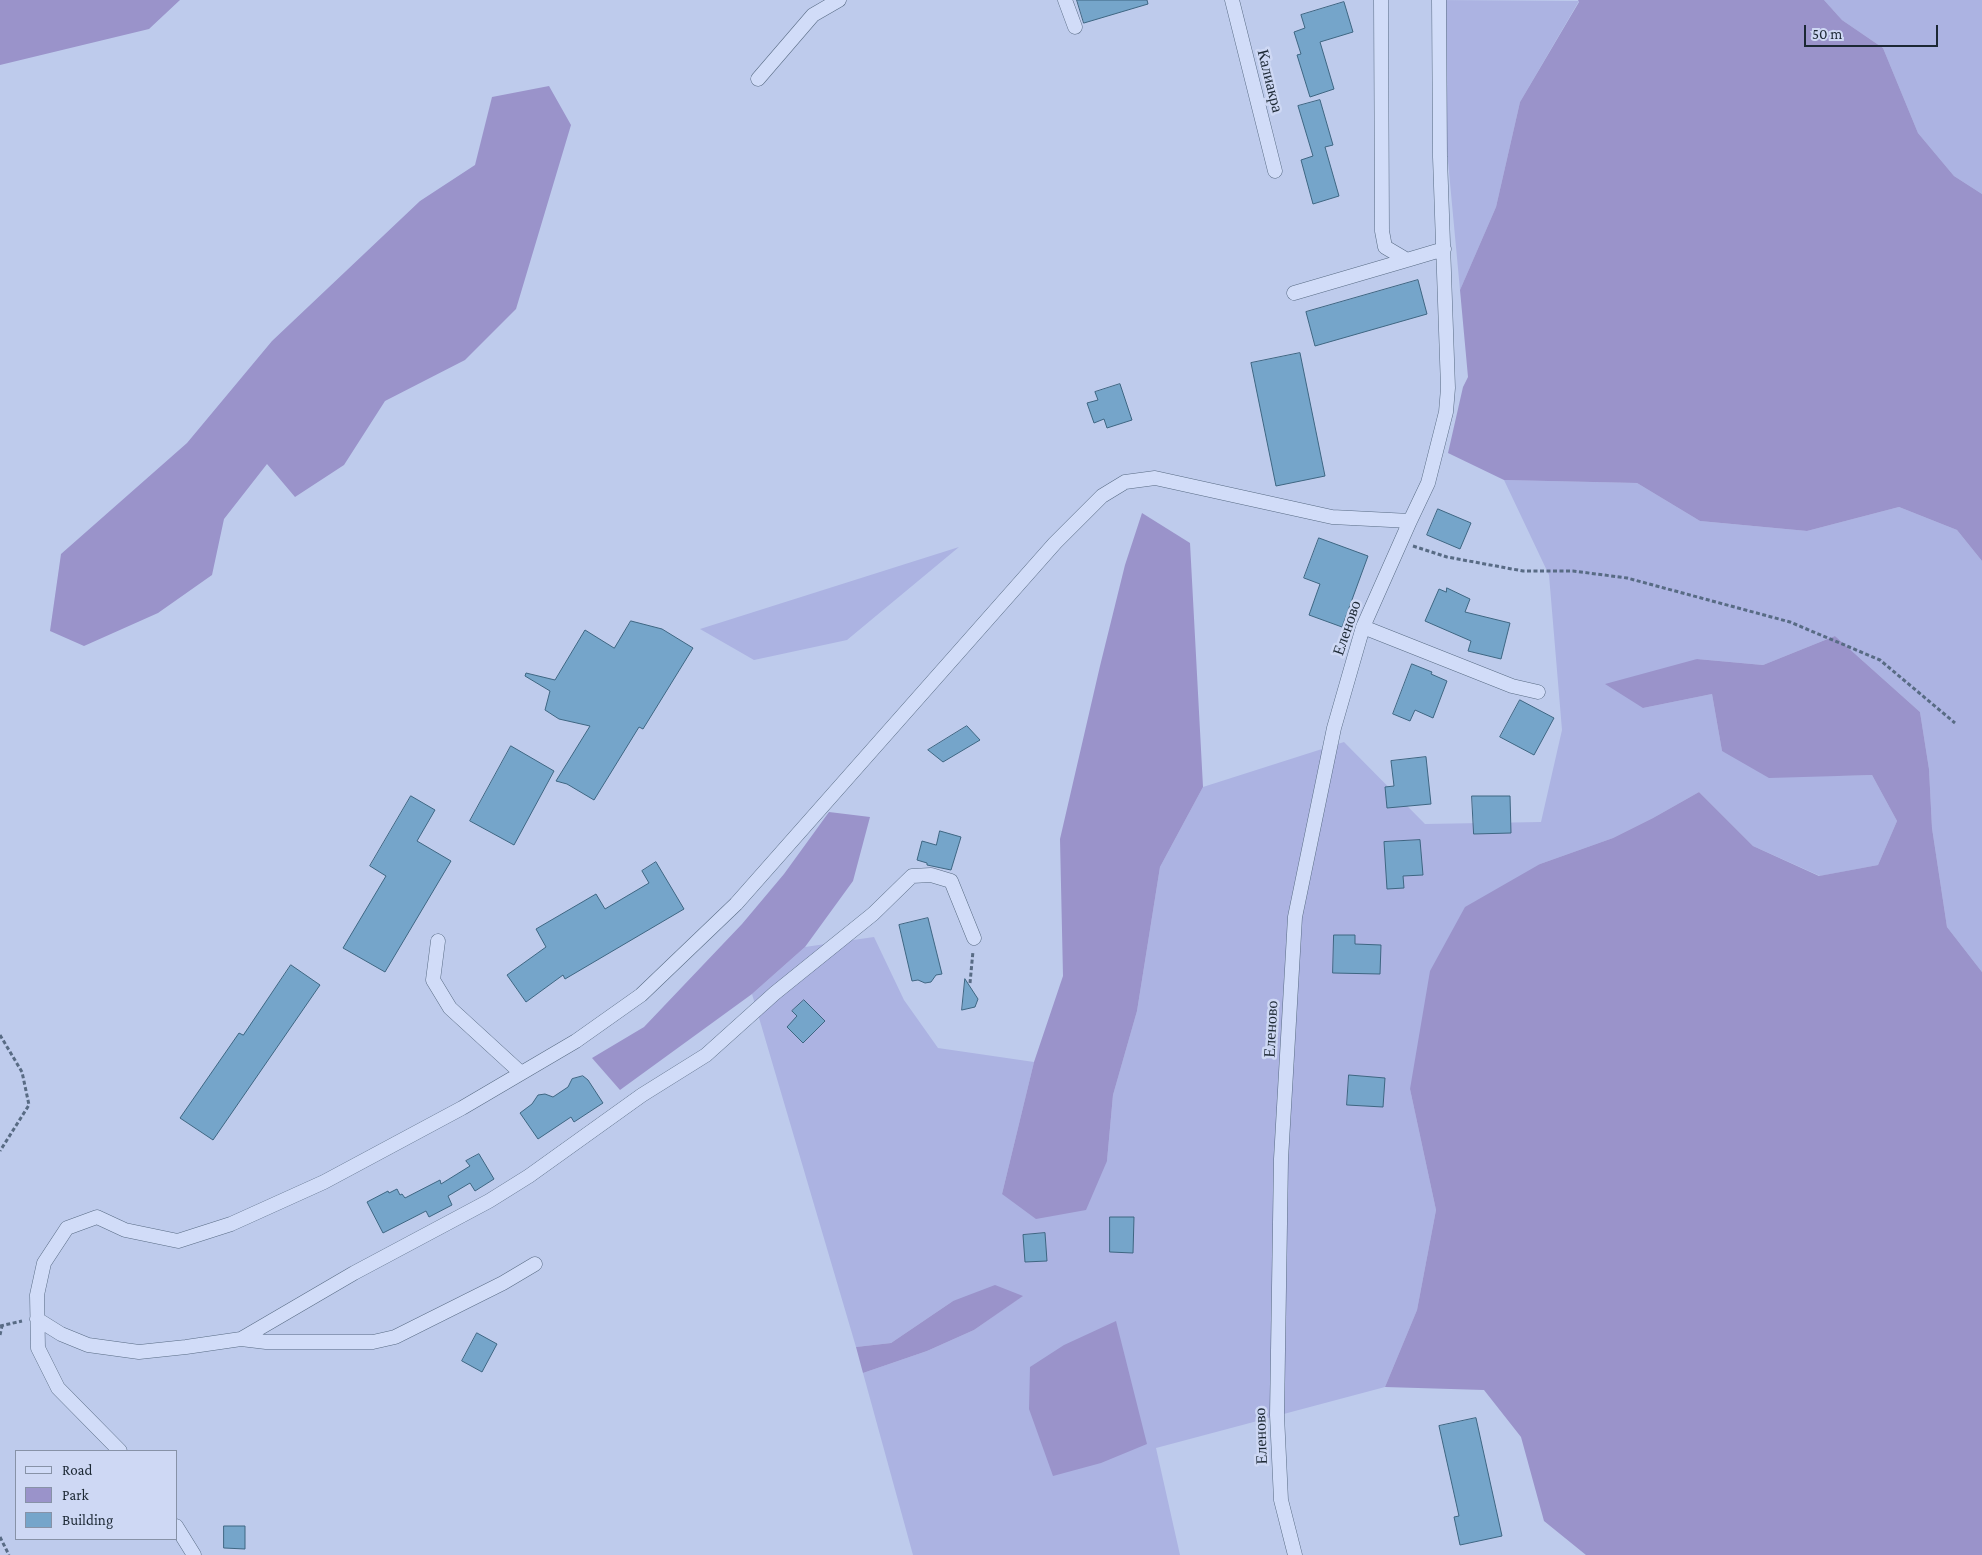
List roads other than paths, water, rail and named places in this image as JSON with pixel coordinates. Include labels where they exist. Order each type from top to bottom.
[{"type":"street","points":[[758,79],[813,15],[840,0]]},
{"type":"street","points":[[1065,0],[1075,27]]},
{"type":"street","name":"Калиакра","points":[[1232,0],[1275,171]]},
{"type":"street","points":[[1381,0],[1382,231],[1385,247],[1407,260]]},
{"type":"street","name":"Еленово","points":[[1295,1555],[1281,1500],[1277,1415],[1281,1159],[1295,917],[1334,728],[1363,627],[1428,483],[1446,412],[1448,388],[1440,157],[1439,0]]},
{"type":"street","points":[[1294,293],[1444,249]]},
{"type":"street","points":[[119,1450],[58,1388],[38,1348],[37,1295],[44,1264],[67,1228],[97,1217],[125,1230],[178,1241],[232,1224],[324,1182],[462,1108],[576,1041],[641,995],[736,904],[1055,544],[1102,496],[1125,482],[1155,478],[1332,517],[1410,521]]},
{"type":"street","points":[[1363,627],[1512,686],[1538,692]]},
{"type":"street","points":[[241,1339],[354,1273],[489,1201],[529,1176],[642,1095],[706,1055],[775,993],[873,914],[912,876],[931,875],[951,881],[974,938]]},
{"type":"street","points":[[438,941],[433,980],[450,1008],[521,1073]]},
{"type":"street","points":[[38,1319],[61,1334],[88,1345],[139,1352],[241,1339],[266,1342],[373,1342],[395,1337],[503,1283],[535,1264]]},
{"type":"street","points":[[178,1529],[194,1555]]}]
